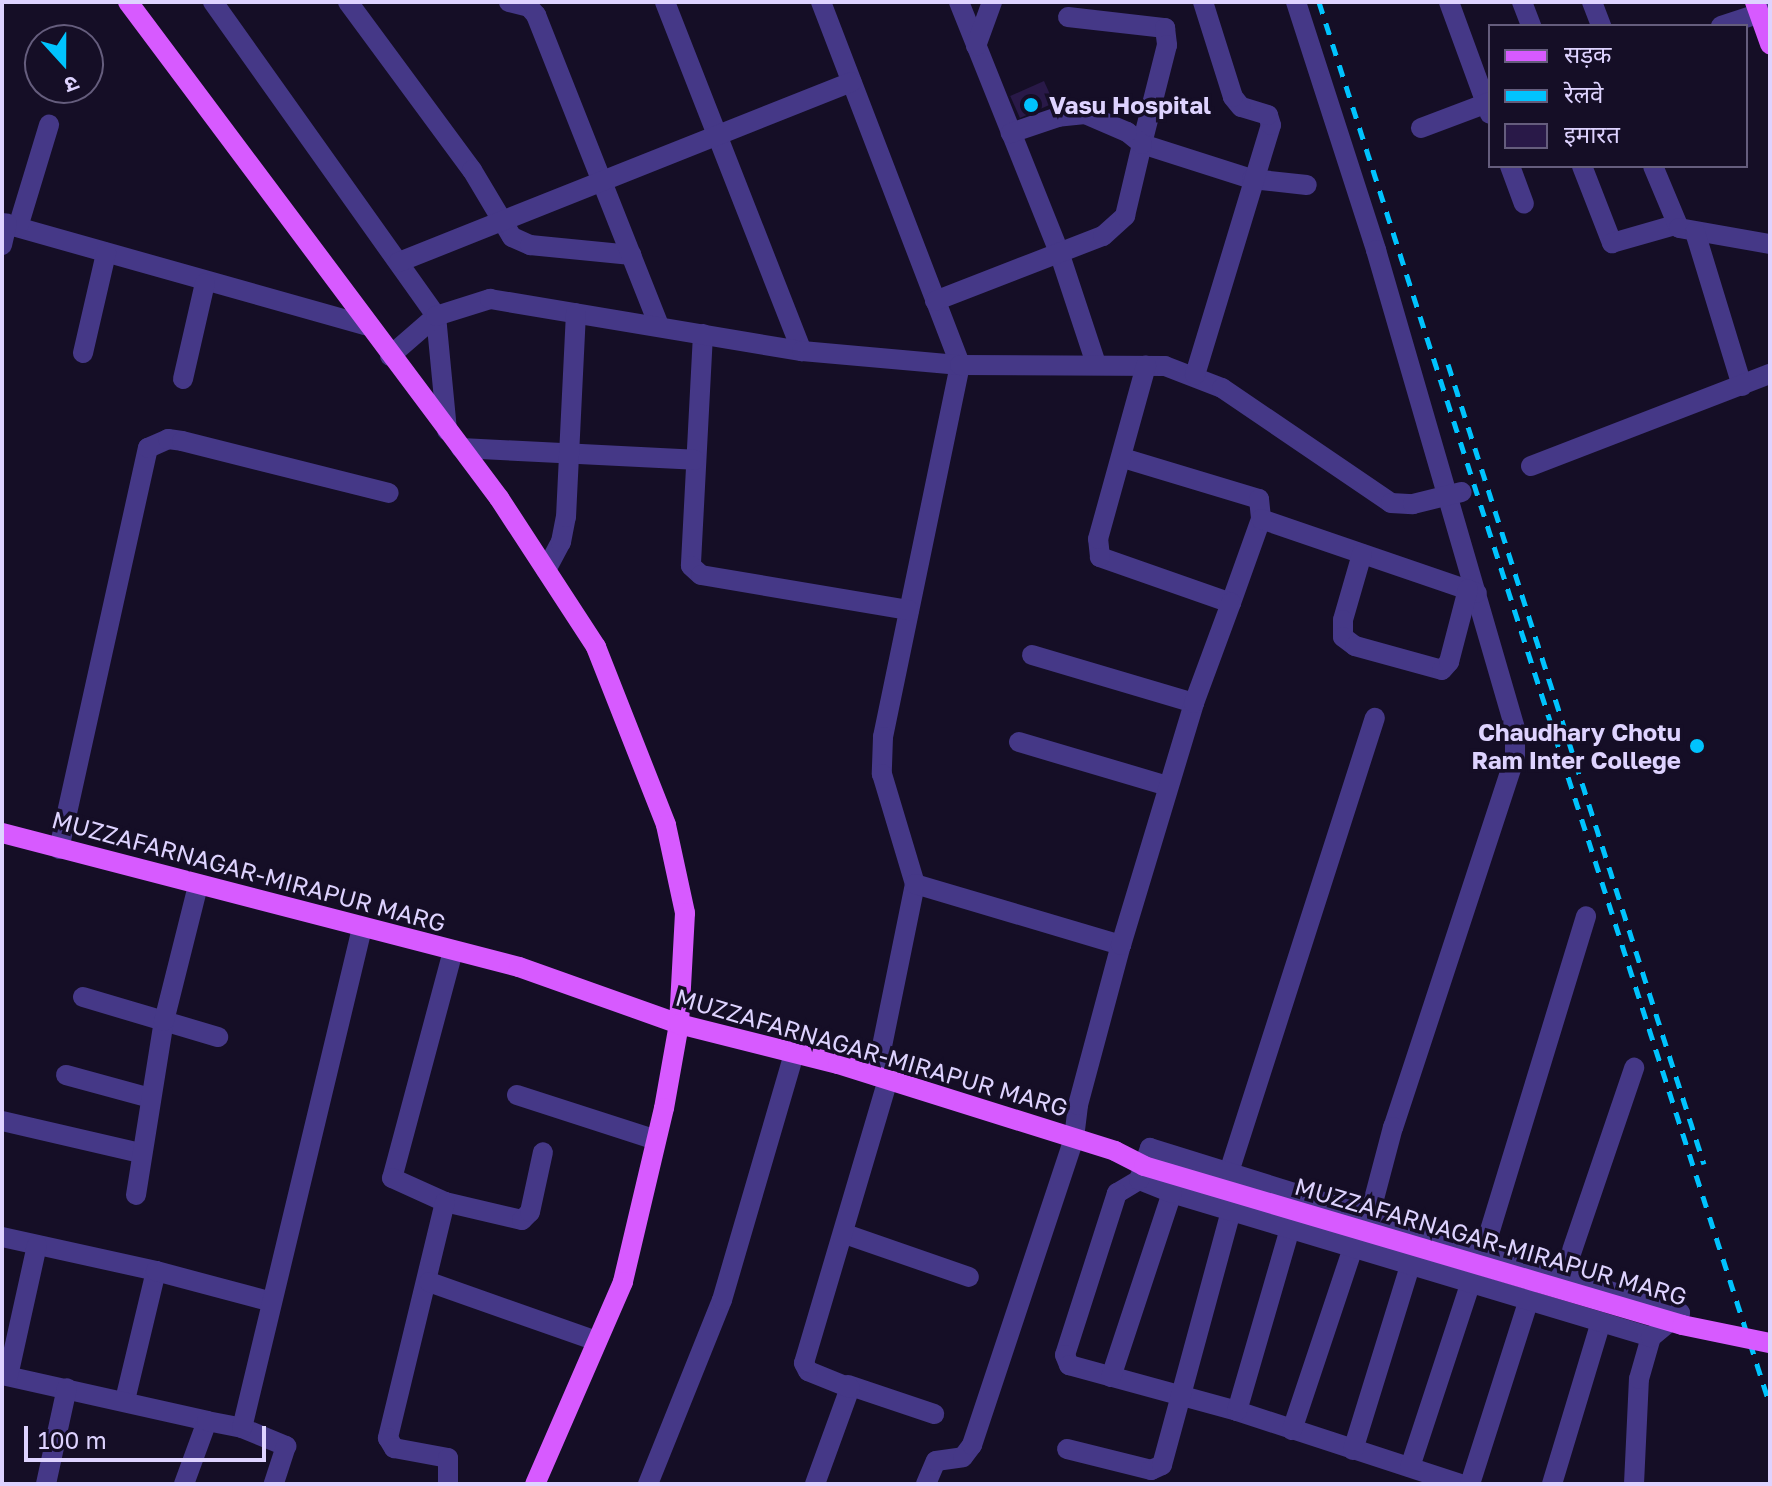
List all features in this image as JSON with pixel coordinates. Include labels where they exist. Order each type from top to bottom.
[{"type":"main road","points":[[135,6],[366,325],[461,448],[596,647],[666,825],[685,913],[679,1024],[656,1140],[623,1282],[535,1484]]},
{"type":"main road","points":[[1762,9],[1770,44]]},
{"type":"main road","name":"MUZZAFARNAGAR-MIRAPUR MARG","points":[[2,833],[519,967],[679,1024],[882,1078],[1074,1138],[1142,1173],[1682,1325],[1770,1343]]},
{"type":"street","points":[[213,2],[436,316],[447,430]]},
{"type":"street","points":[[348,2],[472,170],[498,220],[523,243],[632,255]]},
{"type":"street","points":[[509,2],[529,7],[536,15],[659,325]]},
{"type":"street","points":[[665,2],[802,351]]},
{"type":"street","points":[[821,2],[960,365],[909,610],[882,761],[886,794],[915,884],[882,1078],[845,1234],[803,1365],[848,1385],[934,1414]]},
{"type":"street","points":[[959,2],[1060,255],[1096,364]]},
{"type":"street","points":[[976,46],[992,2]]},
{"type":"street","points":[[1195,375],[1271,121],[1233,97],[1203,2]]},
{"type":"street","points":[[1296,2],[1455,494],[1472,591],[1515,730],[1515,757],[1393,1127],[1370,1214]]},
{"type":"street","points":[[1449,2],[1488,103]]},
{"type":"street","points":[[1522,2],[1530,24]]},
{"type":"street","points":[[1592,2],[1600,24]]},
{"type":"street","points":[[1726,24],[1762,9]]},
{"type":"street","points":[[935,301],[1060,255],[1122,222],[1167,45],[1165,28],[1068,17]]},
{"type":"street","points":[[399,262],[851,82]]},
{"type":"street","points":[[1421,128],[1488,106]]},
{"type":"street","points":[[1011,133],[1058,117],[1085,114],[1112,123],[1142,144],[1252,179],[1307,185]]},
{"type":"street","points":[[2,245],[49,125]]},
{"type":"street","points":[[1511,168],[1524,204]]},
{"type":"street","points":[[1583,168],[1612,243],[1675,225],[1695,232],[1770,244]]},
{"type":"street","points":[[1654,168],[1675,225]]},
{"type":"street","points":[[9,225],[205,283],[366,325]]},
{"type":"street","points":[[1695,232],[1742,386]]},
{"type":"street","points":[[1703,261],[1721,237]]},
{"type":"street","points":[[83,353],[106,253]]},
{"type":"street","points":[[183,379],[205,283]]},
{"type":"street","points":[[390,356],[436,316],[490,299],[802,351],[960,365],[1146,366],[1195,375],[1257,410],[1385,500],[1413,504],[1455,494]]},
{"type":"street","points":[[546,570],[564,531],[576,313]]},
{"type":"street","points":[[703,334],[690,561],[701,575],[909,610]]},
{"type":"street","points":[[1146,366],[1123,458],[1098,539],[1100,557],[1231,603]]},
{"type":"street","points":[[1531,466],[1770,374]]},
{"type":"street","points":[[59,849],[148,448],[168,439],[182,441],[389,493]]},
{"type":"street","points":[[461,448],[695,460]]},
{"type":"street","points":[[926,1484],[936,1461],[963,1457],[972,1445],[1074,1138],[1078,1105],[1168,786],[1194,703],[1261,519],[1262,502],[1255,497],[1123,458]]},
{"type":"street","points":[[1261,519],[1472,591]]},
{"type":"street","points":[[1362,554],[1343,620],[1343,637],[1355,646],[1442,670],[1449,662],[1472,591]]},
{"type":"street","points":[[1032,655],[1194,703]]},
{"type":"street","points":[[1229,1172],[1375,718]]},
{"type":"street","points":[[1019,742],[1168,786]]},
{"type":"street","points":[[915,884],[1121,945]]},
{"type":"street","points":[[136,1195],[164,1021],[198,886]]},
{"type":"street","points":[[1484,1250],[1586,916]]},
{"type":"street","points":[[242,1428],[269,1301],[362,928]]},
{"type":"street","points":[[453,951],[390,1169],[396,1182],[445,1202],[522,1220],[530,1212],[543,1152]]},
{"type":"street","points":[[83,997],[218,1037]]},
{"type":"street","points":[[648,1484],[722,1300],[794,1053]]},
{"type":"street","points":[[1564,1274],[1634,1068]]},
{"type":"street","points":[[66,1075],[150,1098]]},
{"type":"street","points":[[517,1095],[656,1140]]},
{"type":"street","points":[[2,1121],[141,1153]]},
{"type":"street","points":[[1461,1484],[1237,1411],[1069,1365],[1065,1355],[1117,1193],[1142,1173],[1150,1148],[1564,1274],[1680,1313],[1651,1337],[1639,1379],[1634,1484]]},
{"type":"street","points":[[1142,1173],[1172,1193],[1232,1207],[1651,1337]]},
{"type":"street","points":[[1111,1377],[1172,1193]]},
{"type":"street","points":[[445,1202],[429,1282],[388,1438],[394,1448],[448,1458],[448,1484]]},
{"type":"street","points":[[1067,1449],[1156,1470],[1163,1462],[1177,1396],[1232,1207]]},
{"type":"street","points":[[1237,1411],[1291,1225]]},
{"type":"street","points":[[845,1234],[969,1277]]},
{"type":"street","points":[[2,1237],[156,1271],[269,1301]]},
{"type":"street","points":[[37,1245],[5,1376],[242,1428],[286,1446],[274,1484]]},
{"type":"street","points":[[1292,1430],[1354,1245]]},
{"type":"street","points":[[1353,1450],[1411,1263]]},
{"type":"street","points":[[125,1400],[156,1271]]},
{"type":"street","points":[[1410,1467],[1471,1281]]},
{"type":"street","points":[[429,1282],[597,1341]]},
{"type":"street","points":[[1470,1484],[1529,1299]]},
{"type":"street","points":[[1552,1484],[1601,1322]]},
{"type":"street","points":[[815,1484],[848,1385]]},
{"type":"street","points":[[46,1484],[67,1388]]},
{"type":"street","points":[[184,1484],[207,1421]]},
{"type":"building","points":[[1044,81],[1054,103],[1020,118],[1010,96]]},
{"type":"railway","points":[[1319,2],[1770,1405]]},
{"type":"railway","points":[[1448,364],[1704,1164]]},
{"type":"place","name":"Vasu Hospital","points":[[1031,105]]},
{"type":"place","name":"Chaudhary Chotu Ram Inter College","points":[[1697,746]]}]
